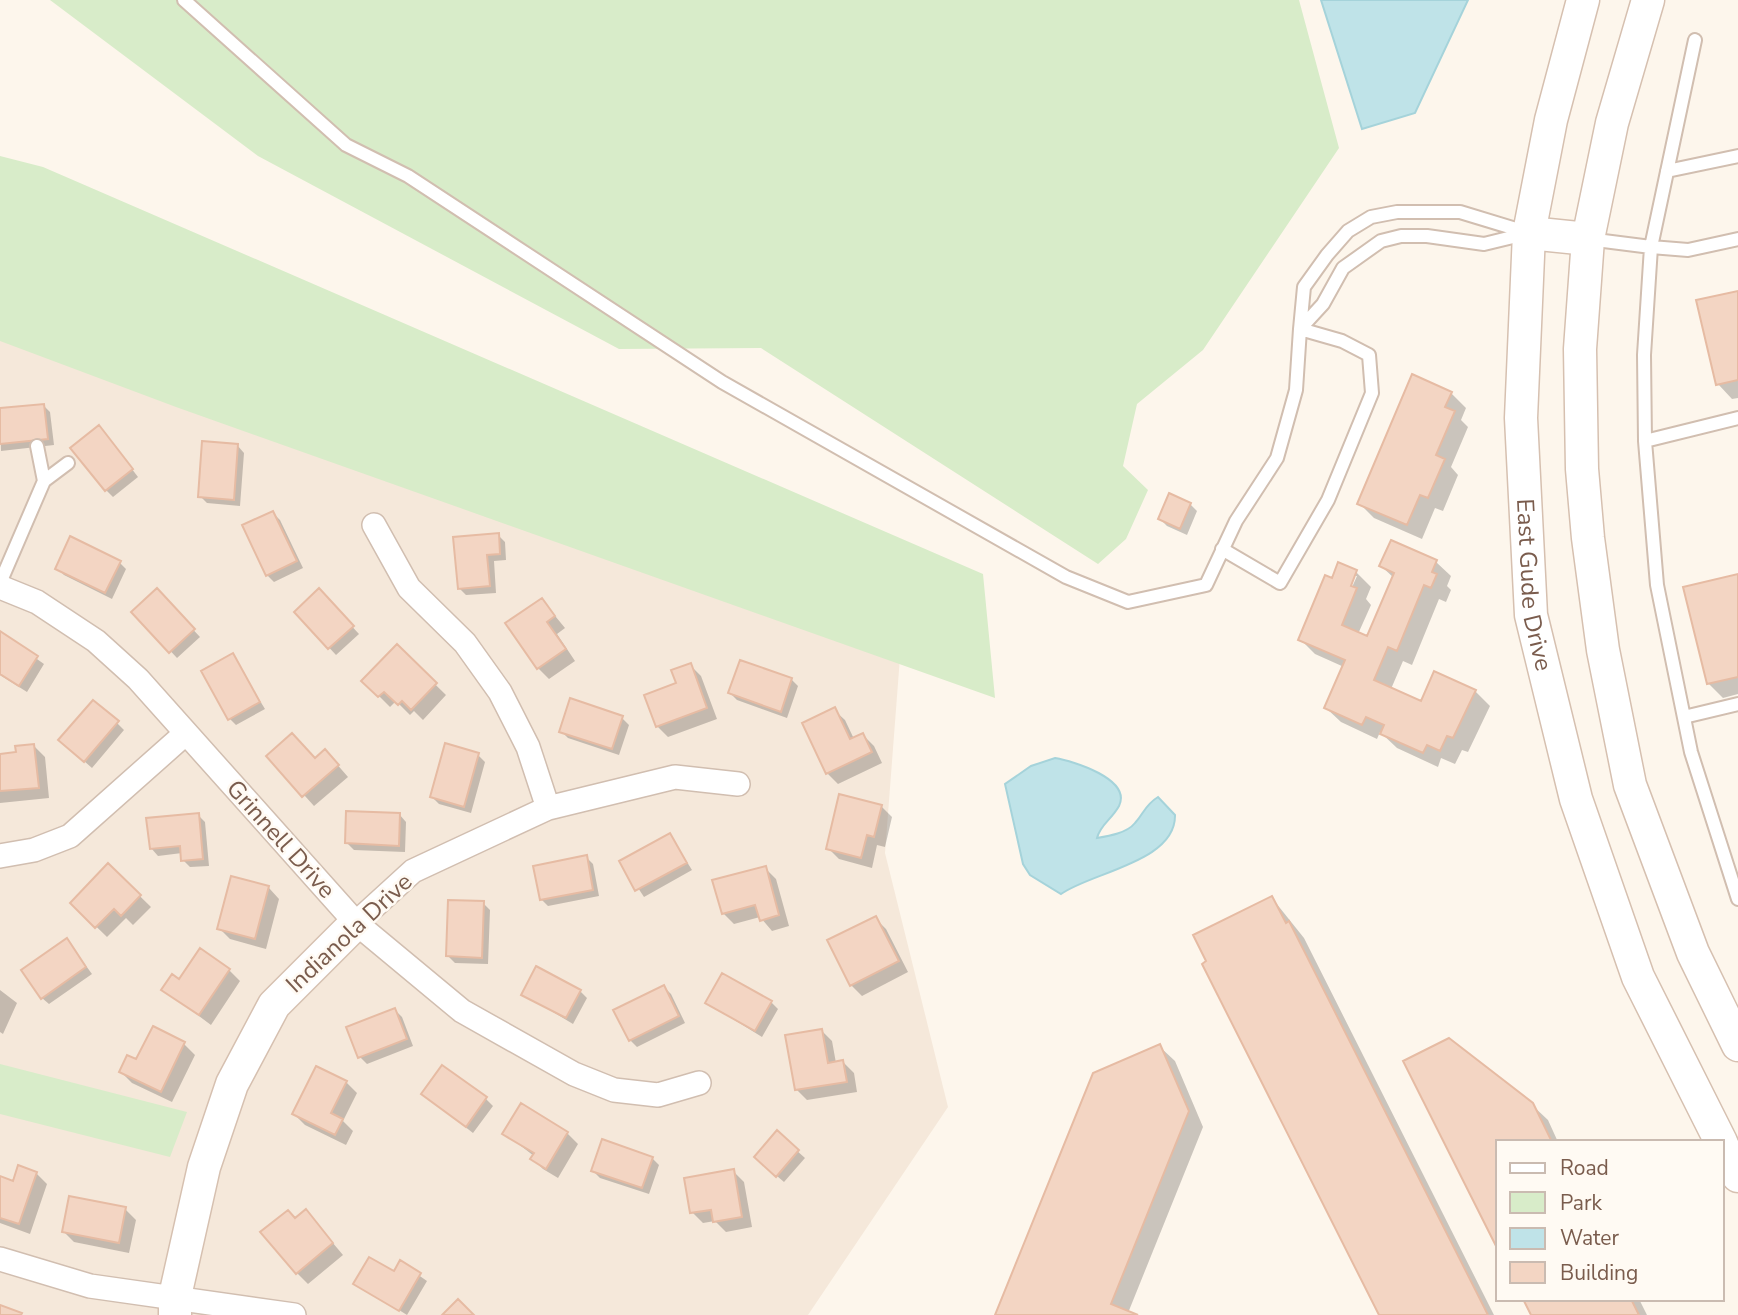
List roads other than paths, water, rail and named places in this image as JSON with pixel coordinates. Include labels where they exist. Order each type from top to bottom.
[{"type":"main road","name":"East Gude Drive","points":[[1583,0],[1551,120],[1529,233],[1521,418],[1531,615],[1576,799],[1638,977],[1720,1140]]},
{"type":"main road","points":[[1647,0],[1612,123],[1588,239],[1580,349],[1582,469],[1603,649],[1630,785],[1693,953],[1738,1045]]},
{"type":"main road","points":[[1529,233],[1588,239]]},
{"type":"main road","name":"Indianola Drive","points":[[175,1306],[204,1167],[232,1084],[274,1004],[356,923]]},
{"type":"main road","name":"East Gude Drive","points":[[1724,1149],[1738,1177]]},
{"type":"street","points":[[374,524],[409,588],[464,643],[500,692],[528,747],[548,808]]},
{"type":"street","name":"Grinnell Drive","points":[[0,585],[37,602],[96,641],[138,679],[356,923],[462,1011],[574,1074],[614,1090],[658,1095],[699,1083]]},
{"type":"street","points":[[0,856],[34,850],[70,836],[186,733]]},
{"type":"street","name":"Indianola Drive","points":[[356,923],[413,871],[548,808],[675,777],[738,783]]},
{"type":"street","points":[[0,1259],[90,1286],[175,1306],[294,1315]]},
{"type":"lane","points":[[184,0],[346,145],[408,176],[722,382],[1066,577],[1128,601],[1206,585],[1236,521],[1277,458],[1296,390],[1304,287],[1348,231],[1371,217],[1397,212],[1460,212],[1529,233]]},
{"type":"lane","points":[[1695,40],[1651,247],[1644,355],[1644,441],[1657,585],[1691,752],[1738,899]]},
{"type":"lane","points":[[1667,171],[1738,156]]},
{"type":"lane","points":[[1300,328],[1323,304],[1343,268],[1381,241],[1401,236],[1427,236],[1484,244],[1529,233]]},
{"type":"lane","points":[[1588,239],[1688,250],[1738,239]]},
{"type":"lane","points":[[1222,550],[1280,583],[1328,500],[1372,393],[1369,355],[1342,341],[1300,328]]},
{"type":"lane","points":[[1644,441],[1738,418]]},
{"type":"lane","points":[[37,446],[44,481]]},
{"type":"lane","points":[[0,585],[44,481],[68,463]]},
{"type":"lane","points":[[1684,717],[1738,704]]},
{"type":"water","points":[[1321,0],[1468,0],[1415,113],[1362,129]]},
{"type":"water","points":[[1055,758],[1087,767],[1117,788],[1121,796],[1119,806],[1097,838],[1118,834],[1127,829],[1158,797],[1175,815],[1172,831],[1162,844],[1148,855],[1061,894],[1030,875],[1023,864],[1005,784],[1031,766]]}]
